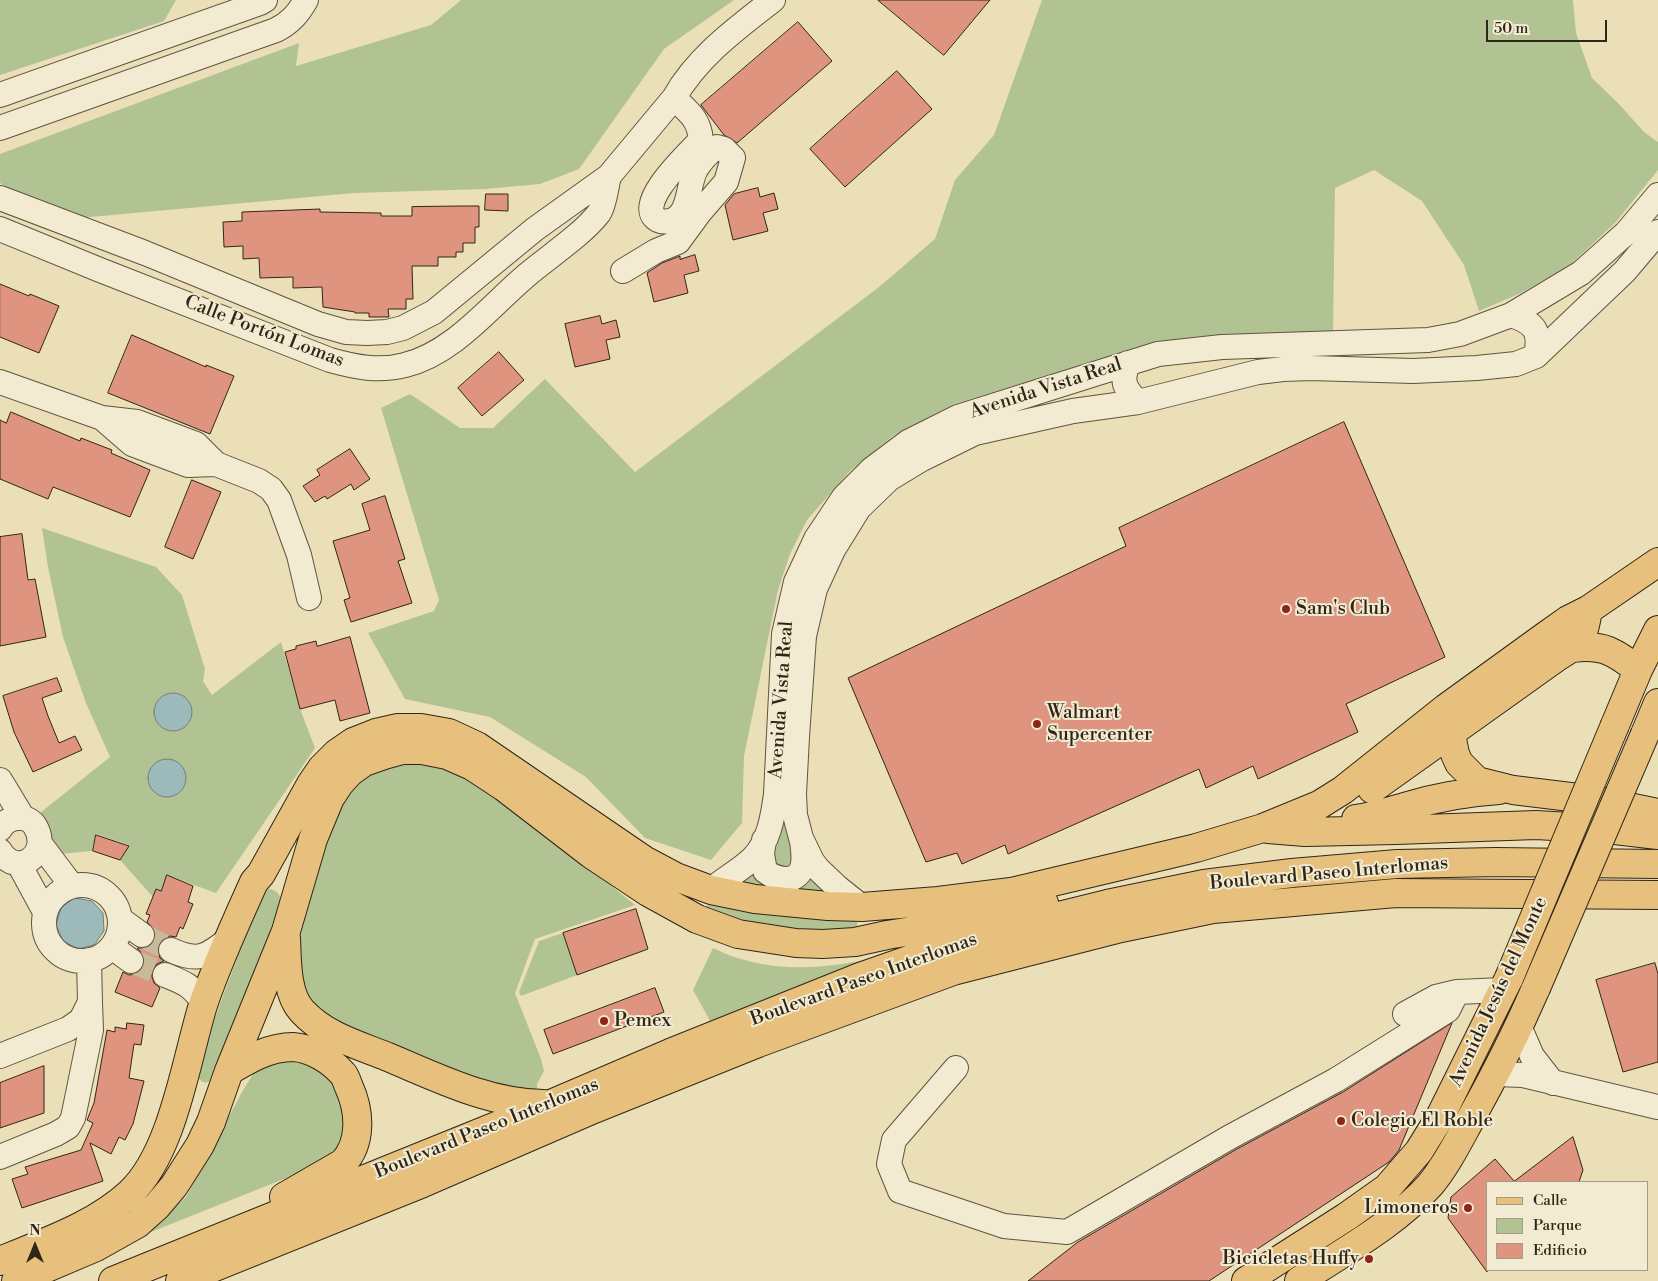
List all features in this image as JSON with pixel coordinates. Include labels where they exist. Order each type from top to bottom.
[{"type":"main road","points":[[16,1281],[96,1247],[137,1224],[174,1186],[200,1145],[211,1122],[218,1098],[286,931],[313,839],[330,798],[340,783],[364,762],[402,750],[422,750],[447,755],[472,766],[504,787],[591,854],[648,892],[697,919],[738,934],[789,942],[823,944],[855,942],[962,923],[1200,865],[1316,826],[1353,805],[1383,780],[1544,636],[1568,620],[1588,610],[1658,562]]},
{"type":"main road","points":[[0,1261],[75,1229],[114,1207],[132,1192],[147,1173],[167,1132],[204,1003],[254,882],[261,874],[311,784],[322,768],[337,753],[353,742],[376,733],[398,728],[421,728],[449,733],[477,746],[644,860],[676,877],[711,890],[755,899],[828,906],[862,907],[938,901],[1011,892],[1196,848],[1263,828],[1319,805],[1449,721],[1573,648],[1584,634],[1588,610]]},
{"type":"main road","name":"Avenida Jesús del Monte","points":[[1246,1281],[1346,1217],[1387,1188],[1419,1151],[1440,1117],[1506,984],[1615,726],[1648,662],[1658,630]]},
{"type":"main road","points":[[1573,648],[1590,646],[1604,648],[1618,655],[1648,662]]},
{"type":"main road","name":"Avenida Jesús del Monte","points":[[1299,1281],[1374,1232],[1405,1207],[1430,1184],[1452,1152],[1496,1074],[1519,1026],[1653,717]]},
{"type":"main road","points":[[1449,721],[1455,754],[1459,763],[1466,772],[1477,780],[1513,790],[1595,800],[1658,813]]},
{"type":"main road","points":[[1383,780],[1381,799],[1389,823]]},
{"type":"main road","points":[[1389,823],[1408,806],[1449,796],[1481,791],[1513,790]]},
{"type":"main road","points":[[1263,828],[1389,823],[1536,825],[1606,829],[1658,835]]},
{"type":"main road","name":"Boulevard Paseo Interlomas","points":[[113,1281],[860,977],[926,954],[1018,926],[1106,904],[1204,884],[1292,874],[1397,864],[1496,862],[1658,864]]},
{"type":"main road","points":[[261,874],[285,873],[295,882],[297,892]]},
{"type":"main road","points":[[697,919],[711,890]]},
{"type":"main road","name":"Boulevard Paseo Interlomas","points":[[180,1281],[423,1184],[594,1109],[776,1036],[953,971],[1083,938],[1213,909],[1396,893],[1658,896]]},
{"type":"main road","points":[[862,907],[869,938]]},
{"type":"main road","points":[[286,931],[287,966],[290,986],[300,1010],[324,1030],[458,1086],[506,1100],[532,1104],[551,1104]]},
{"type":"main road","points":[[183,1253],[343,1162],[351,1155],[357,1136],[357,1114],[354,1099],[344,1075],[334,1065],[314,1052],[294,1047],[275,1049],[255,1056],[229,1071]]},
{"type":"main road","points":[[181,1082],[218,1098]]},
{"type":"main road","points":[[203,1281],[250,1252]]},
{"type":"main road","points":[[1281,1259],[1299,1281]]},
{"type":"street","points":[[0,95],[265,0]]},
{"type":"street","points":[[0,128],[276,30],[288,24],[306,0]]},
{"type":"street","name":"Calle Portón Lomas","points":[[0,198],[136,250],[318,324],[346,332],[388,332],[403,328],[434,312],[522,239],[609,176],[674,98],[708,53],[773,0]]},
{"type":"street","points":[[623,272],[656,251],[678,242],[700,212],[726,182],[733,158],[724,149],[717,146],[696,169],[683,212],[676,219],[668,222],[654,217],[650,208],[658,188],[701,140],[696,119],[674,98]]},
{"type":"street","name":"Calle Portón Lomas","points":[[0,229],[330,360],[357,367],[383,369],[406,365],[434,354],[467,330],[518,282],[583,229],[600,212],[609,176]]},
{"type":"street","points":[[666,180],[689,192]]},
{"type":"street","name":"Avenida Vista Real","points":[[711,890],[753,858],[764,840],[773,816],[784,634],[796,582],[816,539],[844,497],[872,469],[908,442],[958,417],[1158,354],[1222,347],[1428,340],[1460,334],[1511,315],[1582,273],[1626,233],[1658,195]]},
{"type":"street","name":"Avenida Vista Real","points":[[862,907],[837,887],[812,861],[801,838],[795,815],[794,794],[804,636],[815,589],[833,550],[859,508],[889,479],[922,459],[975,433],[1073,411],[1138,402],[1258,372],[1311,368],[1413,371],[1516,364],[1536,356],[1624,271],[1658,232]]},
{"type":"street","points":[[1511,315],[1525,320],[1534,328],[1539,340],[1536,356]]},
{"type":"street","points":[[1128,362],[1124,374],[1125,385],[1129,393],[1138,402]]},
{"type":"street","points":[[0,382],[102,418],[137,422],[196,444],[216,464],[259,481],[272,489],[279,500],[299,555],[309,598]]},
{"type":"street","points":[[0,780],[6,823],[33,823],[40,833],[40,845],[36,854],[29,861],[6,858]]},
{"type":"street","points":[[764,840],[762,854],[765,871],[772,877],[788,879],[796,876],[802,870],[804,860],[801,838]]},
{"type":"street","points":[[40,845],[72,886]]},
{"type":"street","points":[[6,858],[45,912]]},
{"type":"street","points":[[91,885],[108,894],[118,910],[120,919],[118,934],[112,947],[90,960],[68,958],[54,948],[45,934],[45,912],[55,895],[72,886],[91,885]]},
{"type":"street","points":[[120,919],[142,935]]},
{"type":"street","points":[[171,950],[191,958],[209,954],[229,939]]},
{"type":"street","points":[[112,947],[131,961]]},
{"type":"street","points":[[0,1157],[56,1134],[68,1127],[73,1118],[91,1030],[90,960]]},
{"type":"street","points":[[165,975],[194,989],[204,1003]]},
{"type":"street","points":[[1404,1014],[1436,997],[1506,984]]},
{"type":"street","points":[[956,1068],[894,1140],[889,1164],[900,1191],[1004,1226],[1067,1232],[1230,1137],[1336,1080],[1448,1010],[1457,992]]},
{"type":"street","points":[[0,1056],[68,1029],[81,1020],[90,1002]]},
{"type":"street","points":[[1519,1026],[1532,1056],[1553,1083]]},
{"type":"street","points":[[1496,1074],[1523,1076],[1658,1107]]},
{"type":"green space","points":[[0,0],[176,0],[164,21],[0,75]]},
{"type":"green space","points":[[461,0],[734,0],[664,49],[579,169],[540,184],[485,189],[354,193],[79,218],[10,190],[0,183],[0,154],[299,43],[296,66],[431,25]]},
{"type":"green space","points":[[1042,0],[1573,0],[1576,33],[1592,78],[1644,132],[1658,142],[1658,170],[1615,223],[1571,264],[1521,293],[1479,311],[1464,265],[1422,201],[1374,170],[1335,188],[1333,334],[1224,335],[1155,343],[954,404],[894,435],[850,471],[807,520],[790,554],[778,590],[744,756],[742,823],[711,860],[645,838],[586,777],[490,717],[405,699],[368,633],[434,611],[439,600],[381,408],[410,394],[460,428],[493,428],[545,379],[635,472],[879,287],[935,239],[955,180],[994,135]]},
{"type":"green space","points":[[42,528],[156,567],[182,595],[205,669],[203,681],[212,695],[281,642],[300,709],[315,748],[216,893],[167,875],[161,891],[153,897],[120,860],[129,845],[96,834],[92,851],[60,854],[35,817],[110,757],[86,703],[63,637]]},
{"type":"green space","points":[[404,762],[444,766],[467,776],[635,905],[535,939],[515,993],[544,1071],[537,1084],[537,1092],[459,1080],[306,1007],[296,935],[339,802],[369,772]]},
{"type":"green space","points":[[781,809],[792,849],[793,865],[778,871],[768,853]]},
{"type":"green space","points":[[757,866],[807,871],[833,894],[733,884]]},
{"type":"green space","points":[[269,889],[279,894],[280,904],[216,1075],[209,1082],[203,1082],[198,1077],[196,1068],[261,895],[265,890]]},
{"type":"green space","points":[[712,902],[852,917],[857,921],[858,933],[819,943],[704,912],[706,906]]},
{"type":"green space","points":[[563,933],[577,975],[521,996],[519,992],[539,941]]},
{"type":"green space","points":[[713,948],[734,957],[758,963],[793,967],[828,966],[879,957],[714,1028],[693,990]]},
{"type":"green space","points":[[297,1058],[328,1076],[348,1105],[345,1147],[329,1161],[146,1234],[186,1197],[258,1066]]},
{"type":"water","points":[[173,693],[186,699],[192,712],[186,725],[173,731],[160,725],[154,712],[160,699]]},
{"type":"water","points":[[167,759],[180,765],[186,778],[180,791],[167,797],[154,791],[148,778],[154,765]]},
{"type":"water","points":[[75,898],[92,901],[103,913],[104,931],[94,945],[78,949],[63,941],[56,925],[61,908]]},
{"type":"building","points":[[878,0],[990,0],[944,55]]},
{"type":"building","points":[[798,22],[832,61],[737,143],[724,135],[701,105]]},
{"type":"building","points":[[897,71],[932,109],[845,187],[810,149]]},
{"type":"building","points":[[758,188],[760,197],[774,193],[778,209],[763,213],[768,231],[733,240],[725,205],[734,194]]},
{"type":"building","points":[[486,194],[508,194],[508,211],[485,210]]},
{"type":"building","points":[[479,206],[479,227],[475,227],[475,243],[463,243],[463,252],[456,252],[456,257],[438,257],[438,266],[412,266],[413,299],[406,299],[406,309],[388,309],[389,317],[369,317],[369,313],[355,313],[323,307],[322,287],[293,288],[293,277],[260,278],[259,258],[243,259],[243,246],[224,247],[223,222],[242,221],[242,212],[320,209],[320,212],[381,213],[381,216],[412,216],[412,207]]},
{"type":"building","points":[[695,255],[699,271],[684,275],[688,293],[654,302],[647,273],[662,263],[680,256],[680,259]]},
{"type":"building","points":[[0,284],[59,306],[39,353],[0,337]]},
{"type":"building","points":[[600,316],[602,324],[616,320],[620,337],[606,340],[610,359],[575,367],[565,324]]},
{"type":"building","points":[[132,335],[206,367],[206,365],[234,376],[210,434],[108,393]]},
{"type":"building","points":[[499,352],[524,380],[482,416],[458,388]]},
{"type":"building","points":[[11,412],[80,441],[81,438],[112,450],[111,453],[150,470],[130,517],[53,487],[48,499],[0,479],[0,420],[6,423]]},
{"type":"building","points":[[1344,422],[1445,657],[1346,704],[1358,732],[1258,779],[1253,766],[1206,788],[1199,769],[1008,854],[1005,845],[962,864],[957,853],[926,862],[848,678],[1126,546],[1119,528]]},
{"type":"building","points":[[350,449],[370,479],[354,490],[351,484],[327,499],[325,496],[315,502],[303,486],[320,475],[317,470]]},
{"type":"building","points":[[192,480],[221,492],[193,559],[165,547]]},
{"type":"building","points":[[385,496],[405,559],[398,561],[412,603],[351,622],[344,600],[350,598],[333,541],[370,530],[362,504]]},
{"type":"building","points":[[22,534],[28,580],[35,579],[46,637],[0,646],[0,537]]},
{"type":"building","points":[[350,637],[370,713],[340,721],[335,700],[300,709],[285,652],[296,649],[296,646],[316,641],[317,646]]},
{"type":"building","points":[[57,678],[62,691],[42,698],[48,716],[59,743],[75,736],[82,750],[33,772],[14,732],[3,696]]},
{"type":"building","points":[[96,835],[129,846],[120,860],[93,851]]},
{"type":"building","points":[[167,875],[193,886],[188,902],[193,904],[183,929],[180,927],[176,937],[170,936],[163,939],[158,945],[160,958],[164,961],[157,964],[152,970],[154,983],[160,988],[152,1007],[115,992],[123,972],[129,975],[136,974],[145,963],[144,956],[137,948],[147,948],[156,937],[155,930],[147,922],[150,915],[146,914],[156,889],[161,891]]},
{"type":"building","points":[[636,909],[648,949],[577,975],[563,933]]},
{"type":"building","points":[[1655,963],[1658,974],[1658,1062],[1623,1072],[1596,980]]},
{"type":"building","name":"Pemex","points":[[655,988],[664,1012],[553,1054],[544,1030]]},
{"type":"building","points":[[127,1023],[144,1025],[141,1045],[134,1044],[129,1078],[144,1081],[133,1124],[125,1140],[119,1137],[111,1154],[90,1143],[103,1181],[22,1208],[12,1179],[28,1174],[25,1167],[81,1150],[93,1123],[87,1120],[94,1103],[107,1030],[115,1032],[115,1027],[126,1029]]},
{"type":"building","name":"Colegio El Roble","points":[[1452,1023],[1399,1150],[1389,1162],[1209,1281],[1028,1281],[1078,1242],[1237,1149],[1343,1092]]},
{"type":"building","points":[[44,1066],[44,1113],[0,1128],[0,1083]]},
{"type":"building","name":"Limoneros","points":[[1573,1137],[1583,1170],[1579,1181],[1514,1181]]},
{"type":"building","name":"Limoneros","points":[[1495,1159],[1514,1181],[1486,1181],[1486,1271],[1448,1218],[1451,1197]]},
{"type":"tunnel","points":[[142,935],[171,950]]},
{"type":"tunnel","points":[[131,961],[165,975]]},
{"type":"place","name":"Sam's Club","points":[[1286,609]]},
{"type":"place","name":"Walmart Supercenter","points":[[1037,724]]},
{"type":"place","name":"Pemex","points":[[604,1021]]},
{"type":"place","name":"Colegio El Roble","points":[[1341,1121]]},
{"type":"place","name":"Limoneros","points":[[1468,1208]]},
{"type":"place","name":"Bicicletas Huffy","points":[[1369,1259]]}]
